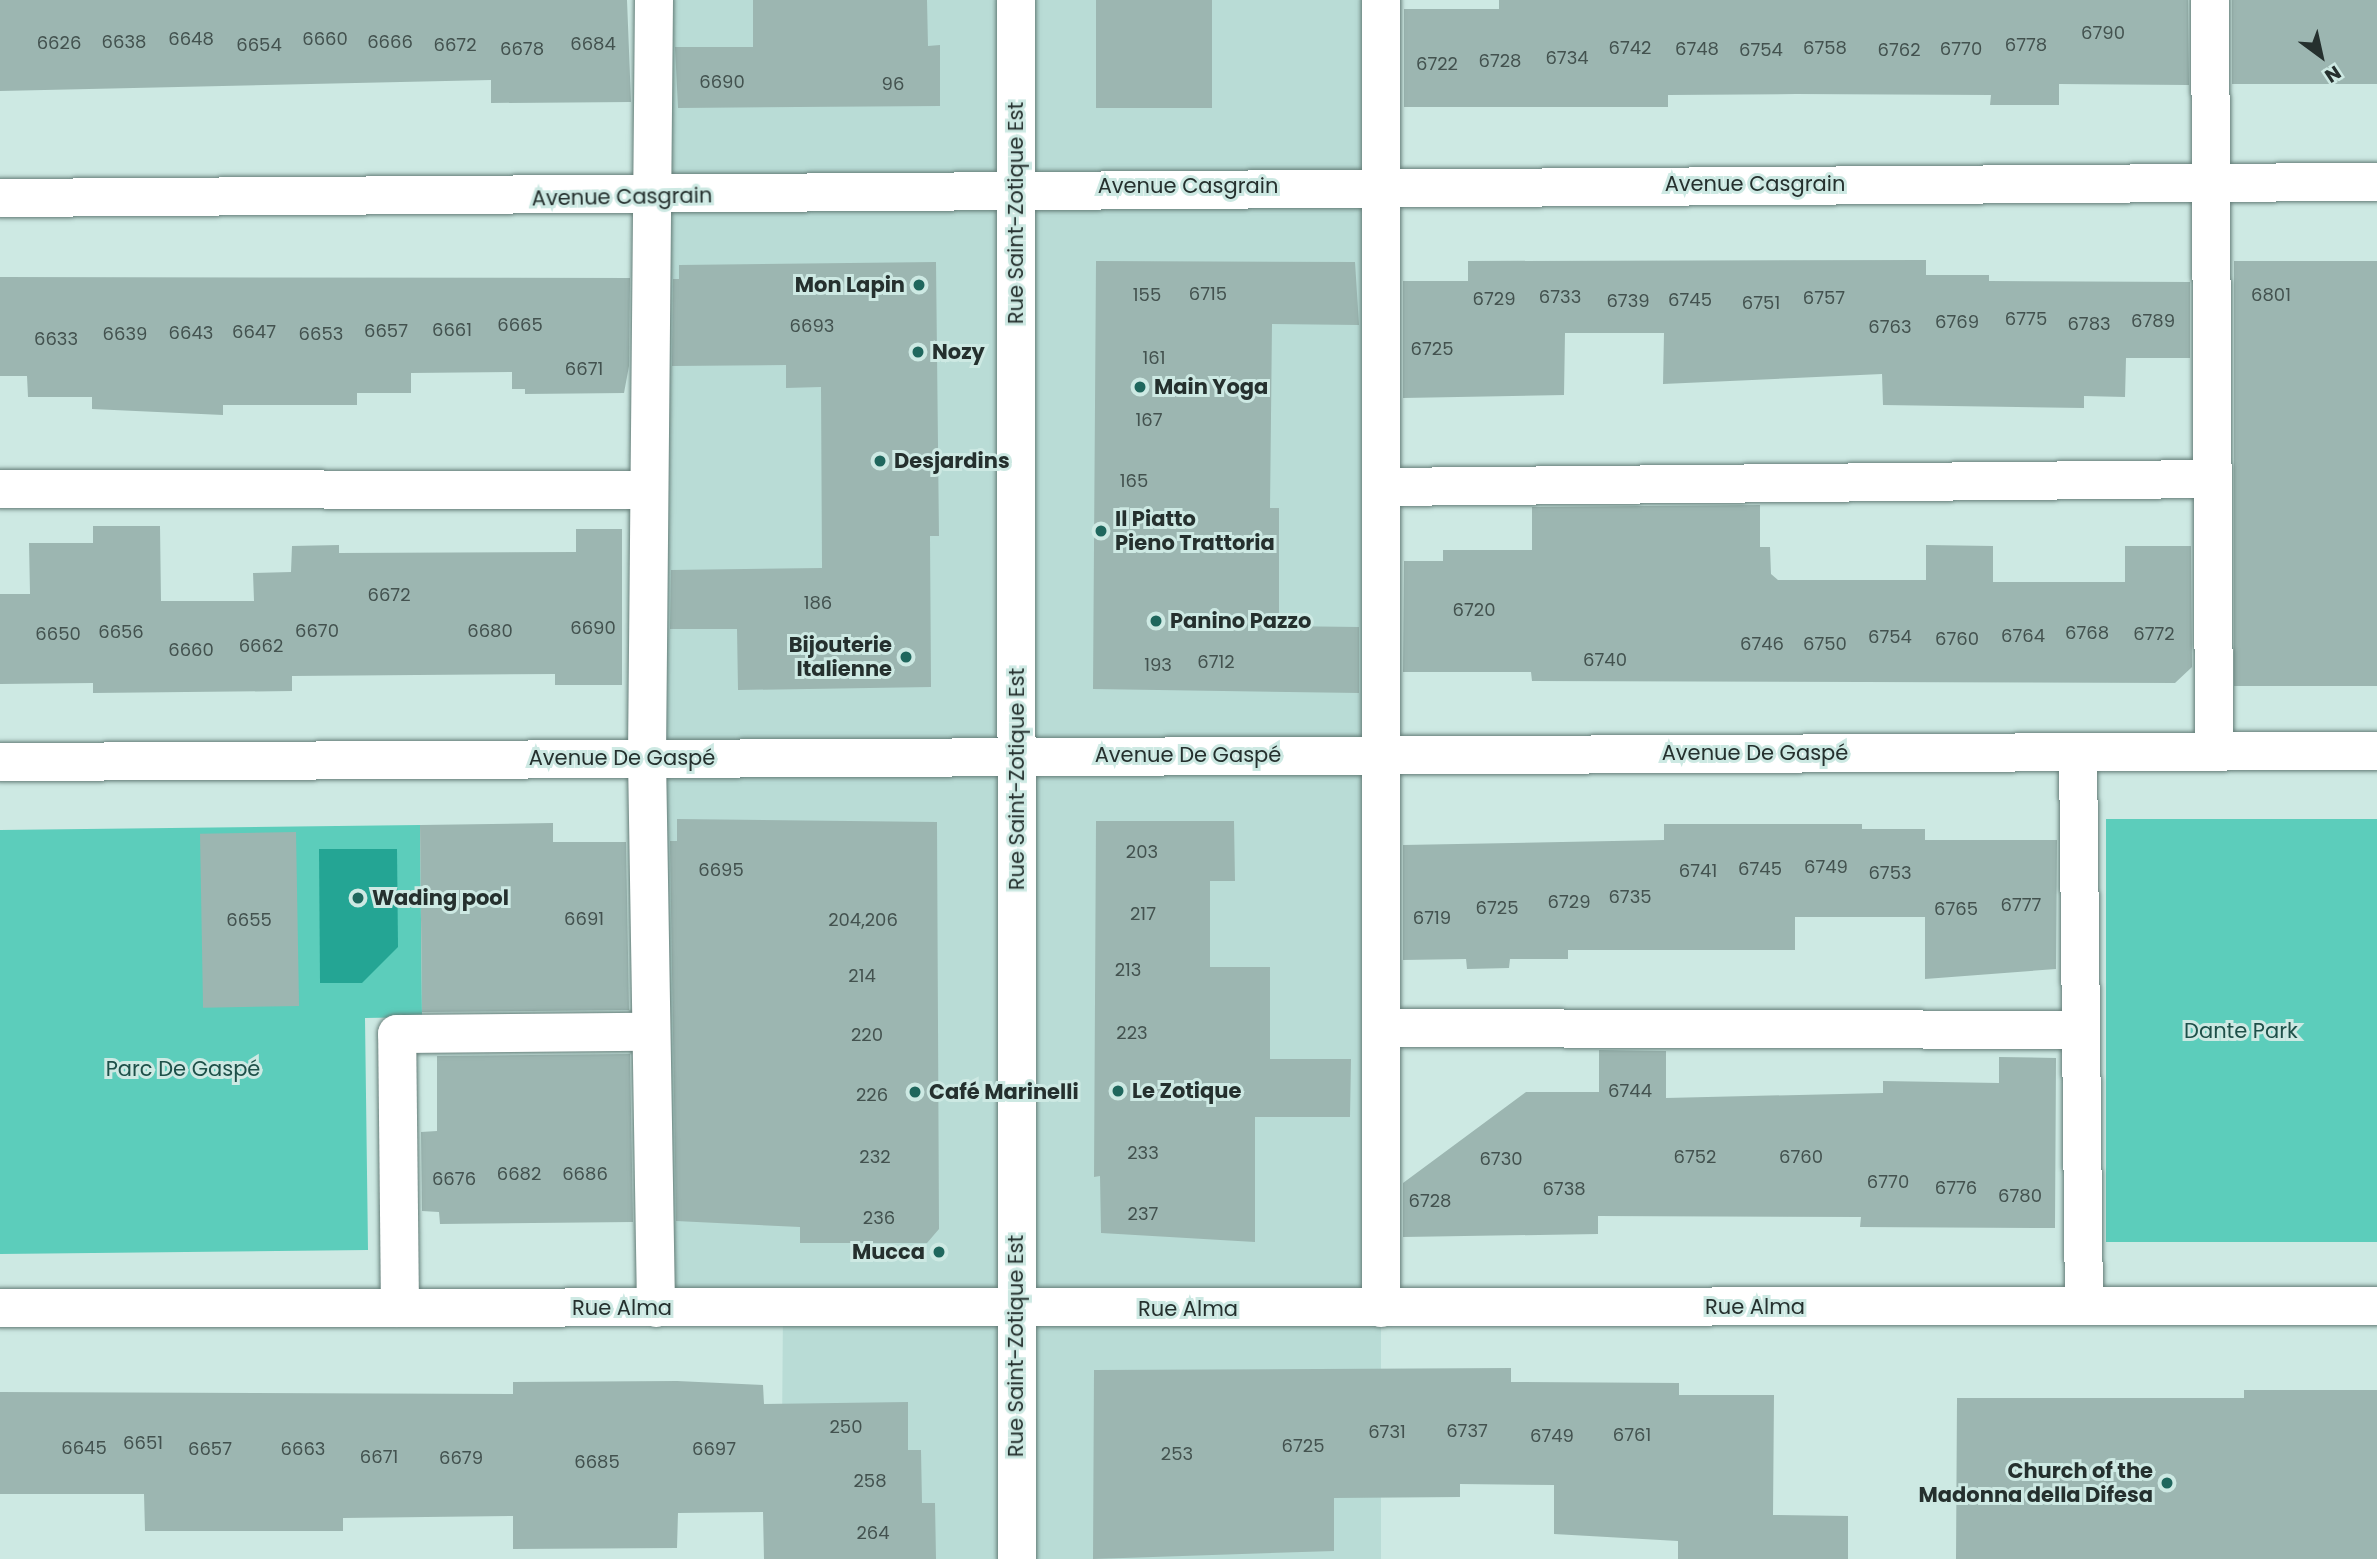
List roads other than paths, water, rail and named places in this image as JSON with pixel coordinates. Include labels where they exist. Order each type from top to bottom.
[{"type":"street","points":[[654,0],[647,758],[656,1308]]},
{"type":"street","name":"Rue Saint-Zotique Est","points":[[1016,0],[1017,1559]]},
{"type":"street","points":[[1381,0],[1381,1308]]},
{"type":"street","points":[[2210,0],[2214,751]]},
{"type":"street","name":"Avenue Casgrain","points":[[0,198],[652,198],[1015,187],[2377,182]]},
{"type":"street","points":[[1381,487],[2212,479]]},
{"type":"street","points":[[0,489],[649,490]]},
{"type":"street","name":"Avenue De Gaspé","points":[[0,762],[1017,755],[2377,751]]},
{"type":"street","points":[[2078,752],[2084,1306]]},
{"type":"street","points":[[1381,1028],[2081,1030]]},
{"type":"street","points":[[400,1308],[397,1034],[651,1032]]},
{"type":"street","name":"Rue Alma","points":[[0,1308],[2377,1306]]},
{"type":"place","name":"Mon Lapin","points":[[919,285]]},
{"type":"place","name":"Nozy","points":[[918,352]]},
{"type":"place","name":"Main Yoga","points":[[1140,387]]},
{"type":"place","name":"Desjardins","points":[[880,461]]},
{"type":"place","name":"Il Piatto Pieno Trattoria","points":[[1101,531]]},
{"type":"place","name":"Panino Pazzo","points":[[1156,621]]},
{"type":"place","name":"Bijouterie Italienne","points":[[906,657]]},
{"type":"place","name":"Wading pool","points":[[358,898]]},
{"type":"place","name":"Le Zotique","points":[[1118,1091]]},
{"type":"place","name":"Café Marinelli","points":[[915,1092]]},
{"type":"place","name":"Mucca","points":[[939,1252]]},
{"type":"place","name":"Church of the Madonna della Difesa","points":[[2167,1483]]},
{"type":"park label","name":"Dante Park","points":[[2241,1031]]},
{"type":"park label","name":"Parc De Gaspé","points":[[183,1069]]}]
